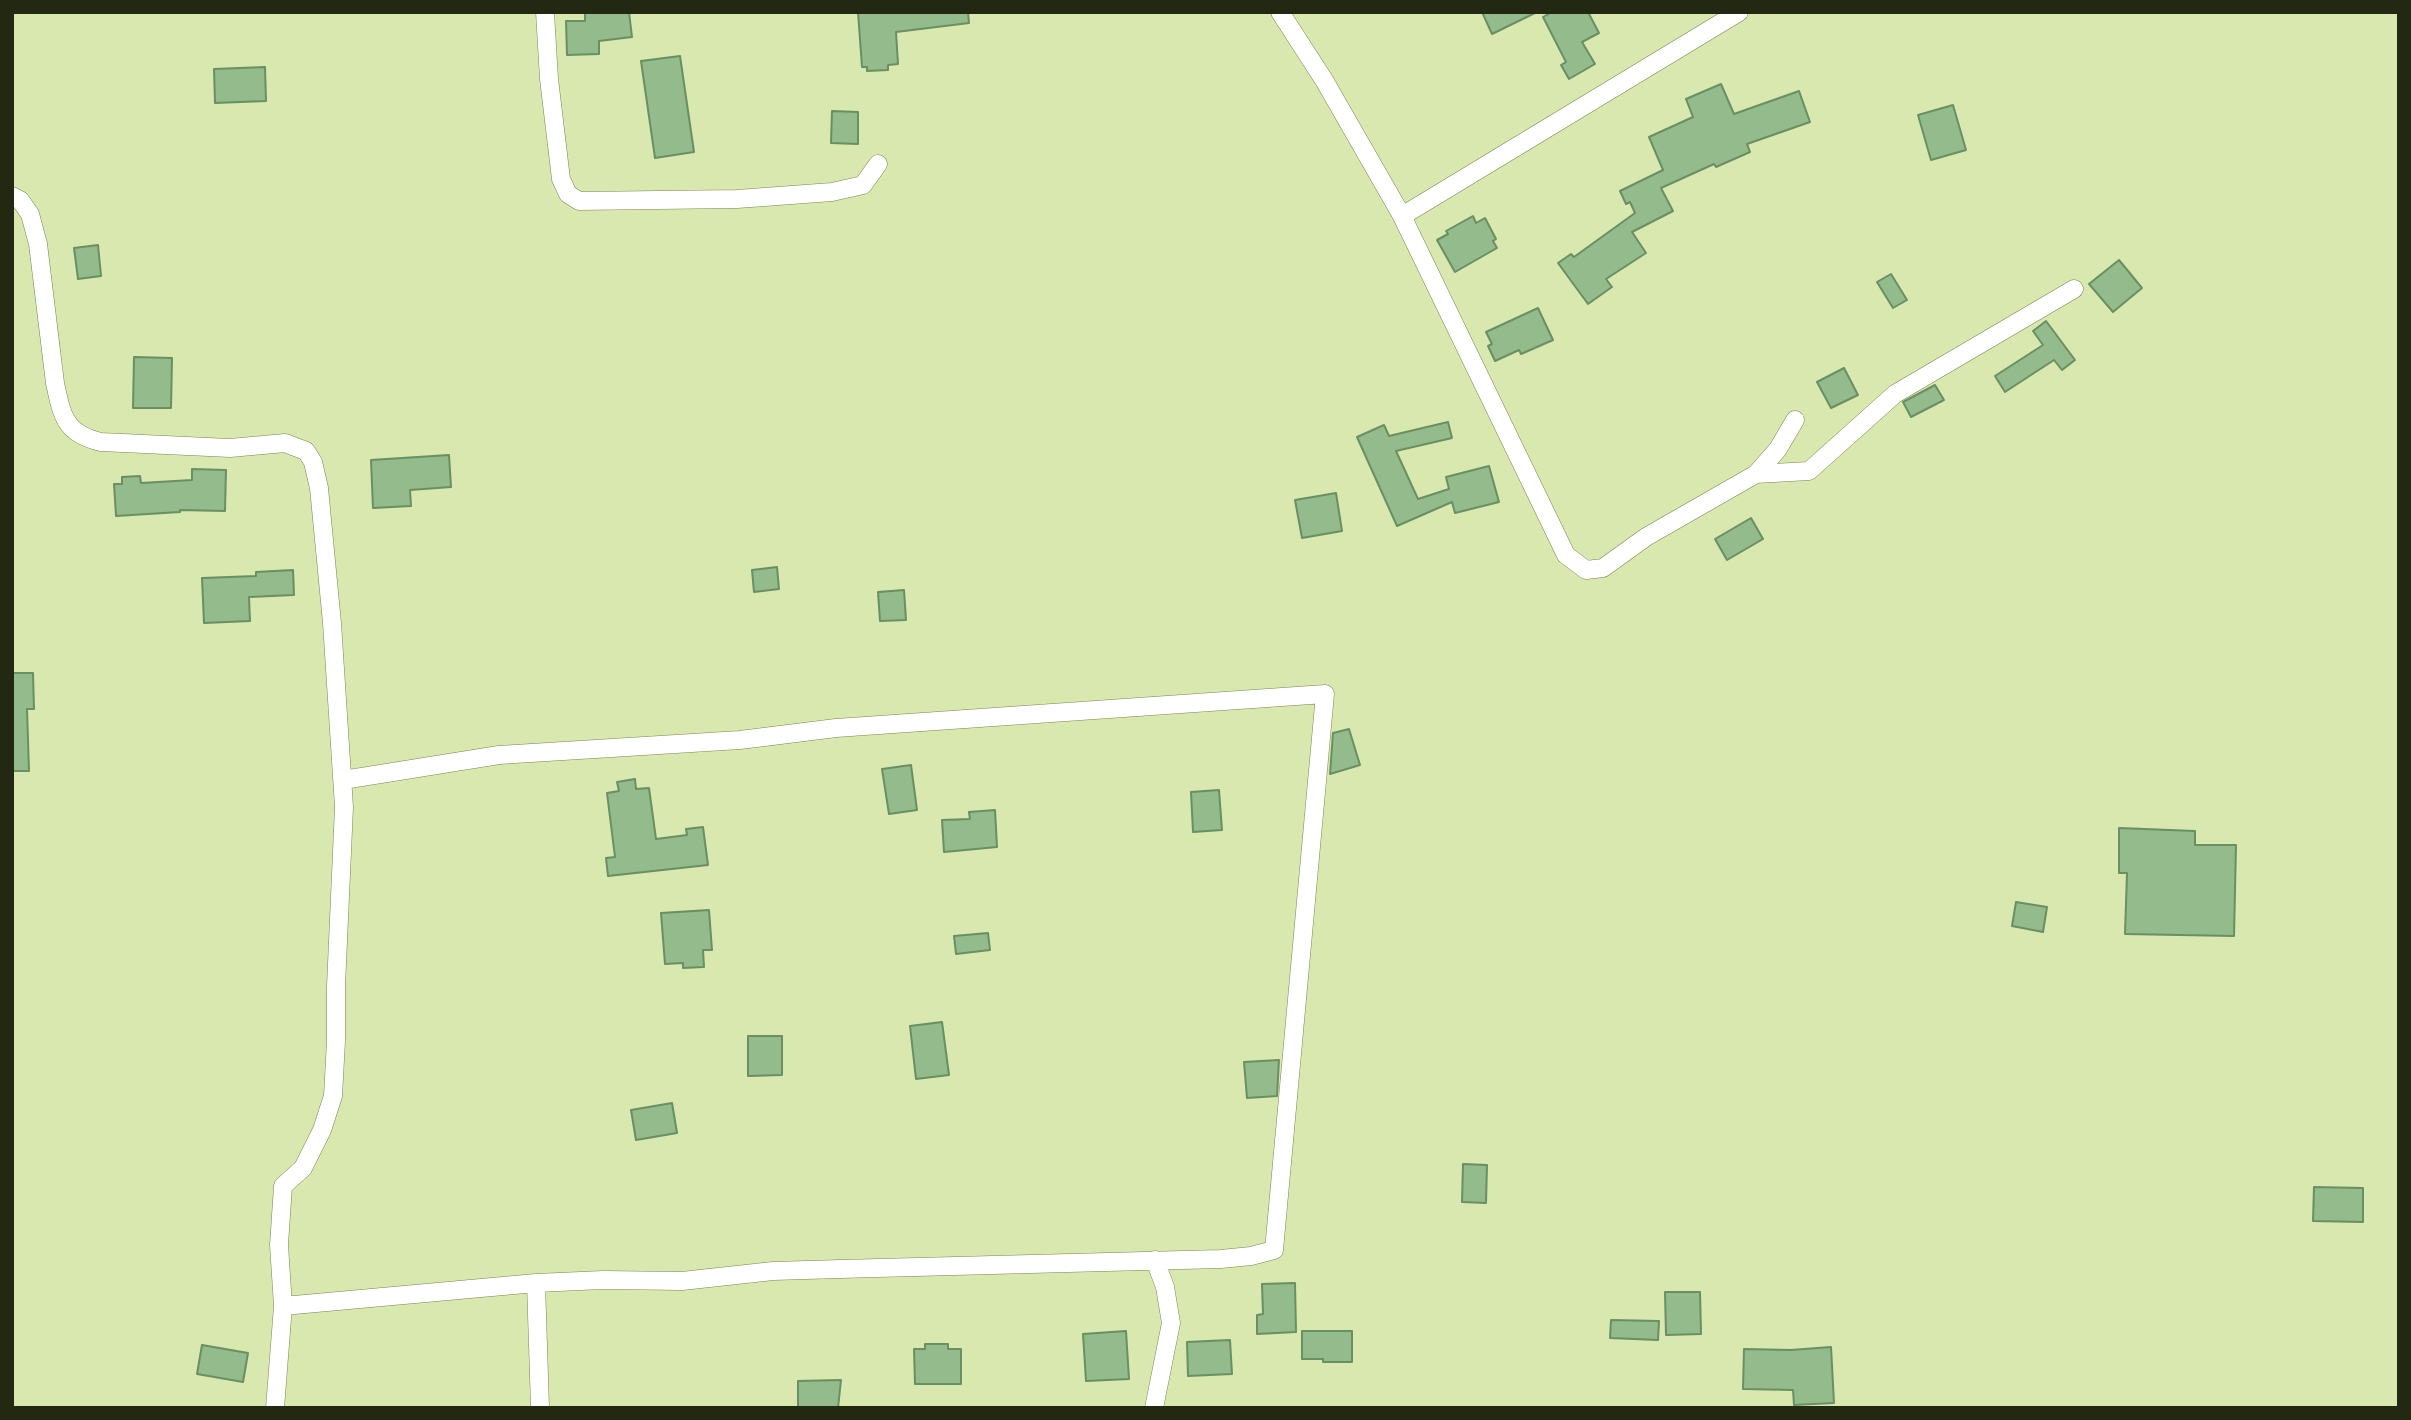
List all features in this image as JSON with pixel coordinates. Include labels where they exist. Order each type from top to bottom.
[{"type":"street","points":[[545,12],[561,178],[568,194],[579,201],[737,199],[832,192],[863,185],[878,164]]},
{"type":"street","points":[[1280,12],[1324,80],[1402,216],[1566,555],[1586,570],[1603,568],[1646,537],[1756,474],[1778,449],[1795,420]]},
{"type":"street","points":[[1402,216],[1739,12]]},
{"type":"street","points":[[12,196],[20,200],[30,214],[35,234],[55,383],[69,427],[82,438],[101,442],[230,448],[285,443],[306,451],[313,462],[319,488],[344,807],[332,1097],[323,1130],[303,1168],[283,1186],[279,1245],[283,1306],[275,1408]]},
{"type":"street","points":[[1756,474],[1810,471],[1895,394],[2074,289]]},
{"type":"street","points":[[283,1306],[536,1283],[682,1281],[773,1271],[1221,1259],[1274,1250],[1325,694],[836,728],[740,740],[499,755],[343,780]]},
{"type":"street","points":[[1154,1260],[1165,1287],[1171,1324],[1154,1408]]},
{"type":"street","points":[[536,1283],[540,1408]]},
{"type":"building","points":[[585,12],[629,12],[632,37],[599,41],[599,54],[567,55],[566,21],[585,21]]},
{"type":"building","points":[[858,12],[968,12],[969,23],[896,32],[898,64],[888,65],[888,70],[867,71],[867,67],[862,67]]},
{"type":"building","points":[[1482,12],[1537,12],[1492,34]]},
{"type":"building","points":[[1552,12],[1588,12],[1599,33],[1582,42],[1595,64],[1569,79],[1561,65],[1566,62],[1543,17]]},
{"type":"building","points":[[680,56],[694,152],[655,158],[641,61]]},
{"type":"building","points":[[265,67],[266,101],[215,103],[214,69]]},
{"type":"building","points":[[1721,84],[1734,114],[1799,91],[1810,122],[1747,144],[1750,152],[1716,167],[1714,164],[1661,188],[1673,211],[1632,232],[1646,253],[1606,279],[1612,287],[1588,304],[1558,263],[1571,254],[1574,257],[1635,213],[1630,202],[1626,204],[1620,191],[1663,170],[1649,137],[1693,117],[1686,99]]},
{"type":"building","points":[[1953,105],[1966,150],[1931,160],[1918,115]]},
{"type":"building","points":[[832,111],[858,112],[858,144],[831,143]]},
{"type":"building","points":[[1473,216],[1476,223],[1485,218],[1496,239],[1493,241],[1497,248],[1455,272],[1437,240],[1448,234],[1446,231]]},
{"type":"building","points":[[98,245],[101,276],[78,279],[74,248]]},
{"type":"building","points":[[2119,260],[2142,288],[2113,312],[2089,284]]},
{"type":"building","points":[[1891,274],[1907,300],[1893,308],[1877,282]]},
{"type":"building","points":[[1538,308],[1553,340],[1521,354],[1519,350],[1495,361],[1488,346],[1492,344],[1486,332]]},
{"type":"building","points":[[2046,321],[2075,360],[2062,370],[2054,360],[2005,392],[1995,376],[2043,345],[2033,331]]},
{"type":"building","points":[[134,357],[172,358],[171,408],[133,408]]},
{"type":"building","points":[[1844,368],[1858,395],[1831,408],[1817,382]]},
{"type":"building","points":[[1935,385],[1944,400],[1911,417],[1903,402]]},
{"type":"building","points":[[1448,422],[1452,438],[1396,451],[1418,499],[1449,489],[1446,477],[1489,466],[1499,502],[1455,513],[1452,502],[1397,526],[1357,437],[1384,425],[1389,436]]},
{"type":"building","points":[[449,455],[451,487],[410,490],[411,506],[373,508],[371,460]]},
{"type":"building","points":[[192,469],[226,470],[225,511],[180,510],[116,516],[114,484],[122,484],[122,477],[140,476],[141,483],[192,480]]},
{"type":"building","points":[[1336,493],[1342,531],[1302,538],[1295,500]]},
{"type":"building","points":[[1751,518],[1763,539],[1727,560],[1715,539]]},
{"type":"building","points":[[777,567],[779,589],[754,592],[752,570]]},
{"type":"building","points":[[293,570],[294,595],[249,597],[250,621],[204,623],[202,578],[256,576],[256,572]]},
{"type":"building","points":[[904,590],[906,620],[880,621],[878,592]]},
{"type":"building","points":[[12,673],[33,673],[34,709],[27,709],[29,771],[12,771]]},
{"type":"building","points":[[1349,729],[1360,765],[1330,774],[1333,733]]},
{"type":"building","points":[[911,765],[917,810],[889,814],[882,769]]},
{"type":"building","points":[[635,779],[636,789],[649,788],[656,839],[687,835],[686,829],[703,827],[708,865],[608,876],[606,858],[615,857],[607,793],[619,791],[617,782]]},
{"type":"building","points":[[1219,790],[1222,830],[1193,832],[1191,792]]},
{"type":"building","points":[[995,810],[997,847],[944,852],[942,820],[970,819],[969,812]]},
{"type":"building","points":[[2119,828],[2195,831],[2195,845],[2236,845],[2234,936],[2125,934],[2127,873],[2119,873]]},
{"type":"building","points":[[2016,902],[2047,907],[2043,932],[2012,926]]},
{"type":"building","points":[[709,910],[712,950],[703,950],[704,967],[683,968],[683,963],[665,964],[661,913]]},
{"type":"building","points":[[988,933],[990,950],[956,954],[954,936]]},
{"type":"building","points":[[942,1022],[949,1075],[916,1079],[910,1026]]},
{"type":"building","points":[[748,1036],[782,1036],[782,1075],[748,1076]]},
{"type":"building","points":[[1279,1060],[1277,1096],[1247,1098],[1244,1062]]},
{"type":"building","points":[[672,1103],[677,1133],[636,1140],[631,1110]]},
{"type":"building","points":[[1463,1164],[1487,1165],[1486,1203],[1462,1202]]},
{"type":"building","points":[[2314,1187],[2363,1188],[2363,1222],[2313,1221]]},
{"type":"building","points":[[1295,1283],[1296,1332],[1257,1334],[1257,1315],[1263,1314],[1262,1284]]},
{"type":"building","points":[[1665,1292],[1700,1292],[1701,1334],[1666,1335]]},
{"type":"building","points":[[1611,1320],[1659,1321],[1658,1340],[1610,1338]]},
{"type":"building","points":[[1126,1331],[1129,1379],[1086,1381],[1083,1334]]},
{"type":"building","points":[[1302,1331],[1352,1331],[1352,1362],[1302,1359]]},
{"type":"building","points":[[1230,1340],[1232,1374],[1188,1376],[1187,1342]]},
{"type":"building","points":[[925,1344],[948,1344],[948,1349],[961,1349],[961,1384],[915,1384],[914,1349],[925,1349]]},
{"type":"building","points":[[202,1345],[248,1353],[243,1382],[197,1374]]},
{"type":"building","points":[[1831,1347],[1834,1403],[1794,1405],[1793,1390],[1743,1389],[1744,1349]]},
{"type":"building","points":[[841,1380],[838,1408],[798,1408],[798,1381]]}]
